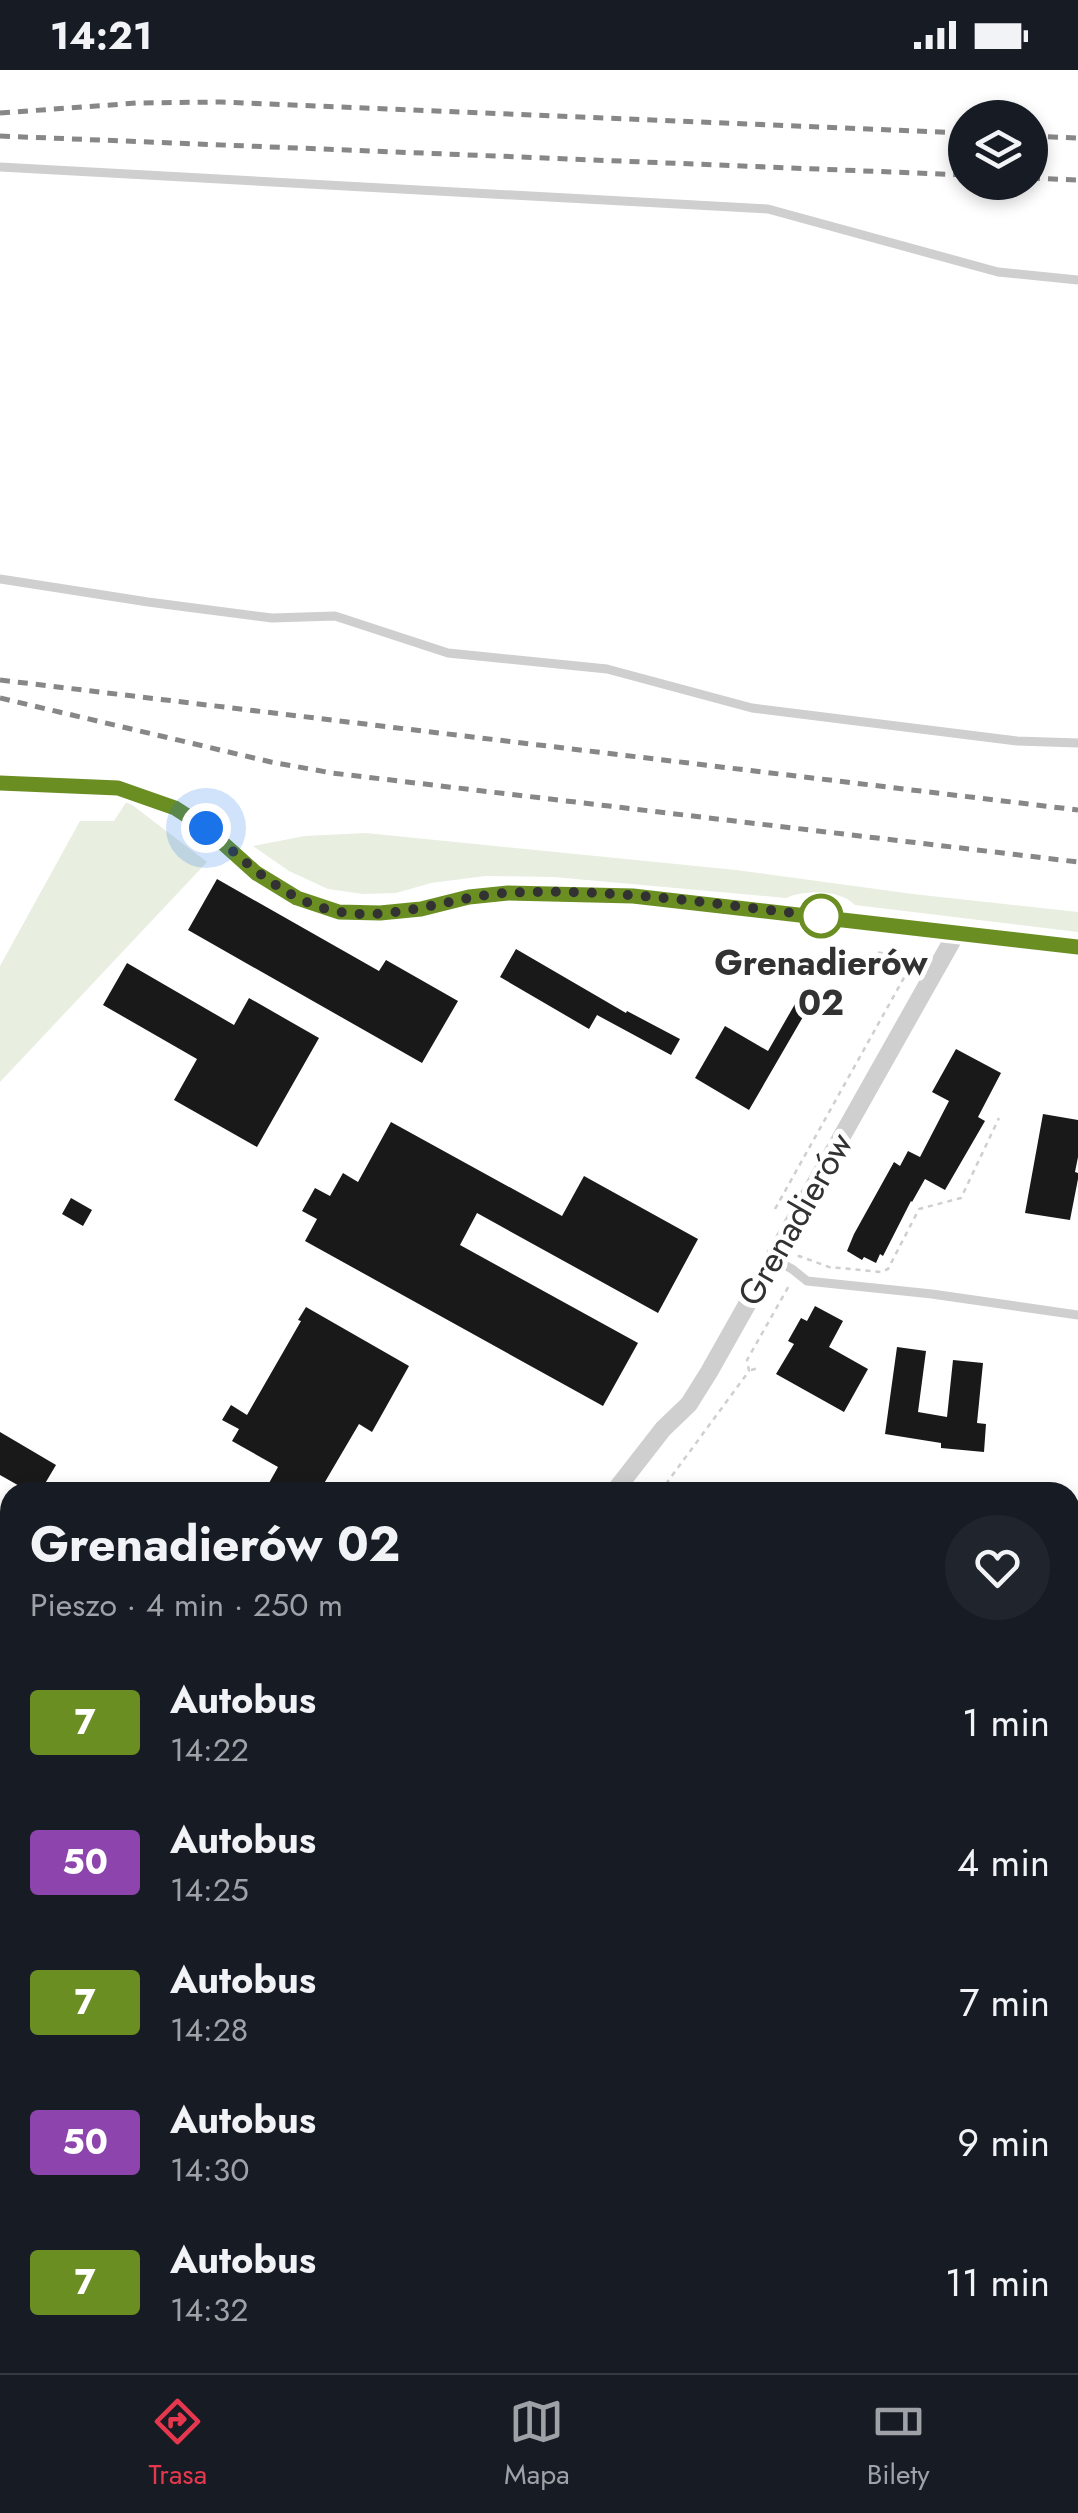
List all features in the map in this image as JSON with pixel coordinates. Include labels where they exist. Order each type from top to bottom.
[{"type":"street","points":[[0,783],[118,788],[175,808],[206,828],[256,873],[297,898],[339,912],[421,909],[469,897],[508,893],[578,893],[1078,947]]},
{"type":"street","name":"Grenadierów","points":[[622,1482],[663,1429],[690,1404],[956,932]]},
{"type":"lane","points":[[0,167],[768,209],[998,272],[1078,280]]},
{"type":"lane","points":[[0,579],[272,618],[335,616],[448,653],[607,669],[752,708],[1017,742],[1078,744]]},
{"type":"lane","points":[[773,1259],[807,1281],[1078,1315]]},
{"type":"path","points":[[776,1209],[915,958],[875,952]]},
{"type":"path","points":[[750,1371],[747,1360],[790,1286],[799,1256],[829,1267],[881,1272],[888,1269],[918,1209],[961,1198],[999,1118]]},
{"type":"path","points":[[667,1482],[750,1371],[760,1368]]},
{"type":"shaded area","points":[[127,801],[207,862],[0,1082],[0,966],[80,821],[114,821]]},
{"type":"shaded area","points":[[366,833],[736,870],[1078,912],[1078,932],[855,905],[822,892],[786,898],[554,877],[485,876],[431,883],[396,893],[363,894],[328,889],[289,871],[253,846],[305,836]]},
{"type":"building","points":[[217,879],[379,971],[386,960],[458,1001],[422,1063],[188,930]]},
{"type":"building","points":[[516,949],[626,1013],[680,1039],[671,1055],[597,1015],[589,1029],[500,977]]},
{"type":"building","points":[[127,963],[234,1025],[249,998],[319,1038],[257,1147],[174,1100],[197,1059],[103,1005]]},
{"type":"building","points":[[795,1004],[807,1010],[749,1110],[695,1078],[725,1026],[768,1051]]},
{"type":"building","points":[[956,1049],[1001,1073],[978,1117],[985,1121],[945,1190],[925,1179],[883,1256],[880,1254],[876,1263],[864,1257],[862,1260],[847,1251],[854,1234],[894,1162],[900,1166],[908,1151],[920,1157],[949,1101],[932,1092]]},
{"type":"building","points":[[1043,1114],[1078,1120],[1078,1179],[1070,1220],[1025,1213]]},
{"type":"building","points":[[391,1122],[562,1216],[584,1176],[698,1239],[658,1313],[477,1213],[460,1245],[638,1343],[603,1406],[305,1241],[317,1219],[302,1211],[315,1188],[330,1196],[343,1173],[358,1182]]},
{"type":"building","points":[[71,1198],[92,1210],[83,1226],[62,1214]]},
{"type":"building","points":[[815,1306],[843,1321],[829,1347],[868,1369],[844,1412],[776,1374],[794,1344],[788,1341],[801,1318],[807,1321]]},
{"type":"building","points":[[306,1307],[409,1366],[372,1432],[359,1424],[325,1482],[270,1482],[278,1467],[232,1441],[239,1429],[222,1420],[231,1405],[247,1415],[301,1321],[298,1320]]},
{"type":"building","points":[[897,1347],[926,1351],[918,1412],[947,1417],[953,1360],[983,1363],[977,1423],[986,1424],[984,1452],[941,1448],[941,1443],[885,1434]]},
{"type":"building","points":[[0,1432],[56,1465],[46,1482],[12,1482],[0,1475]]},
{"type":"railway","points":[[0,113],[137,103],[221,102],[948,132]]},
{"type":"railway","points":[[0,136],[948,174]]},
{"type":"railway","points":[[1048,137],[1078,138]]},
{"type":"railway","points":[[1048,179],[1078,180]]},
{"type":"railway","points":[[0,680],[1078,810]]},
{"type":"railway","points":[[0,698],[332,773],[1078,862]]},
{"type":"bus line","name":"7","points":[[0,783],[118,788],[146,796],[175,808],[206,828],[256,873],[297,898],[339,912],[421,909],[469,897],[508,893],[578,893],[1078,947]]},
{"type":"place","name":"Grenadierów 02","points":[[821,916]]},
{"type":"route","points":[[206,828],[256,873],[297,898],[339,912],[421,909],[469,897],[508,893],[578,893],[826,917],[821,916]]}]
